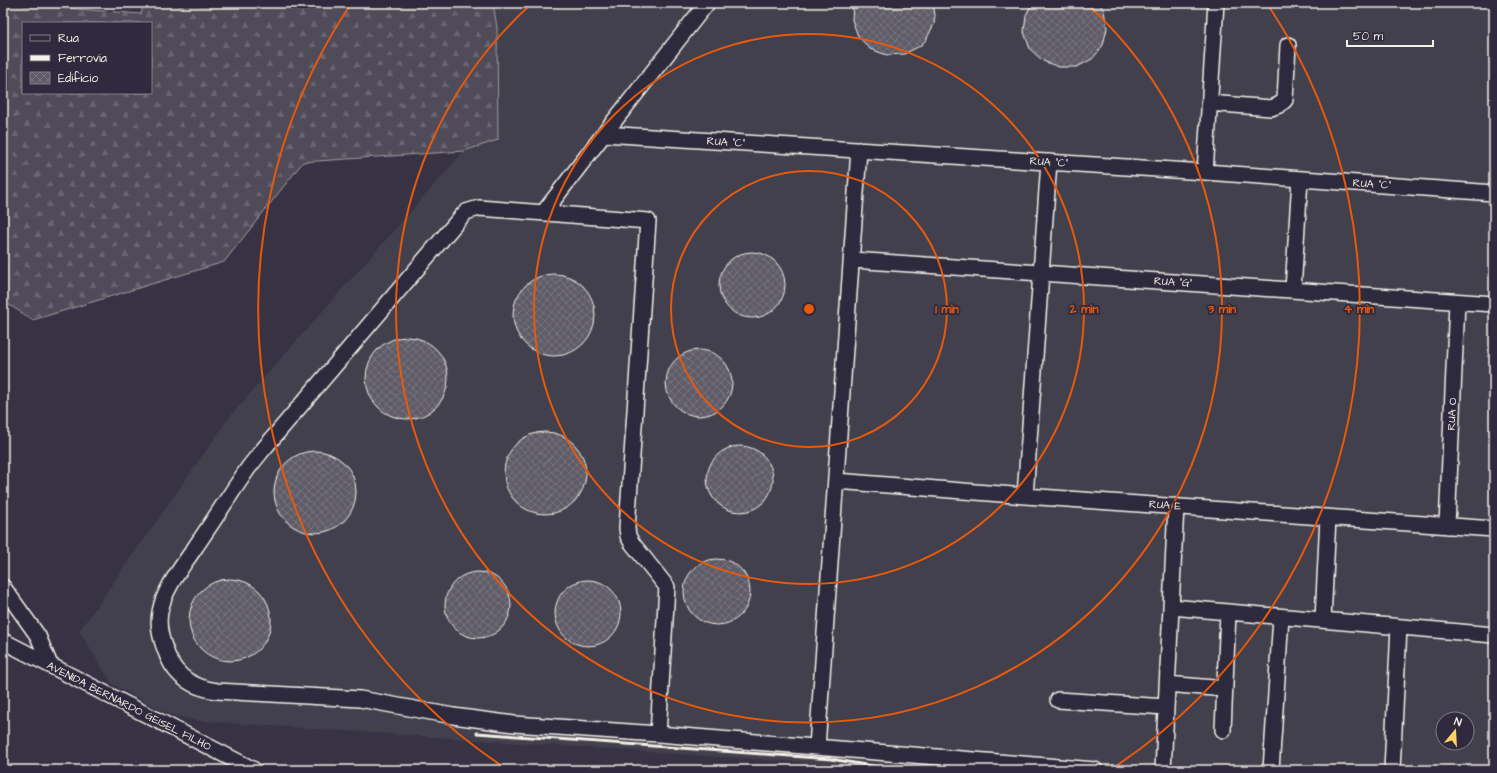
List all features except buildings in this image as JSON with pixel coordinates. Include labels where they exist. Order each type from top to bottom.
[{"type":"street","points":[[544,212],[707,3]]},
{"type":"street","points":[[1205,172],[1216,3]]},
{"type":"street","points":[[1209,103],[1271,108],[1279,105],[1285,100],[1288,46]]},
{"type":"street","name":"RUA \"C\"","points":[[604,134],[1205,172],[1494,193]]},
{"type":"street","points":[[817,747],[859,150]]},
{"type":"street","points":[[1026,496],[1049,162]]},
{"type":"street","points":[[1293,290],[1300,179]]},
{"type":"street","points":[[658,734],[667,588],[628,536],[648,221],[479,208],[466,212],[460,217],[248,467],[168,590],[160,613],[160,636],[170,664],[180,675],[193,685],[209,690],[342,697],[380,702],[453,716],[514,724],[658,734],[1095,770]]},
{"type":"street","name":"RUA \"G\"","points":[[852,260],[1494,304]]},
{"type":"street","name":"RUA O","points":[[1447,526],[1457,302]]},
{"type":"street","name":"RUA E","points":[[836,481],[1488,529]]},
{"type":"street","points":[[1163,770],[1176,506]]},
{"type":"street","points":[[1323,620],[1328,517]]},
{"type":"street","points":[[1488,529],[1494,537]]},
{"type":"street","points":[[3,587],[38,636],[50,665]]},
{"type":"street","points":[[1171,607],[1494,635]]},
{"type":"street","points":[[1222,730],[1228,612]]},
{"type":"street","points":[[1271,770],[1281,617]]},
{"type":"street","points":[[1392,770],[1399,627]]},
{"type":"street","name":"AVENIDA BERNARDO GEISEL FILHO","points":[[3,641],[254,770]]},
{"type":"street","points":[[1167,684],[1225,689]]},
{"type":"street","points":[[1058,700],[1166,707]]},
{"type":"shaded area","points":[[493,3],[1494,3],[1494,770],[910,770],[199,721],[168,714],[112,684],[79,631],[231,415],[464,151],[498,140],[497,28]]},
{"type":"green space","points":[[3,3],[141,14],[144,3],[493,3],[497,28],[498,140],[464,151],[303,162],[224,262],[33,320],[3,301]]},
{"type":"railway","points":[[477,733],[831,759],[895,770]]}]
